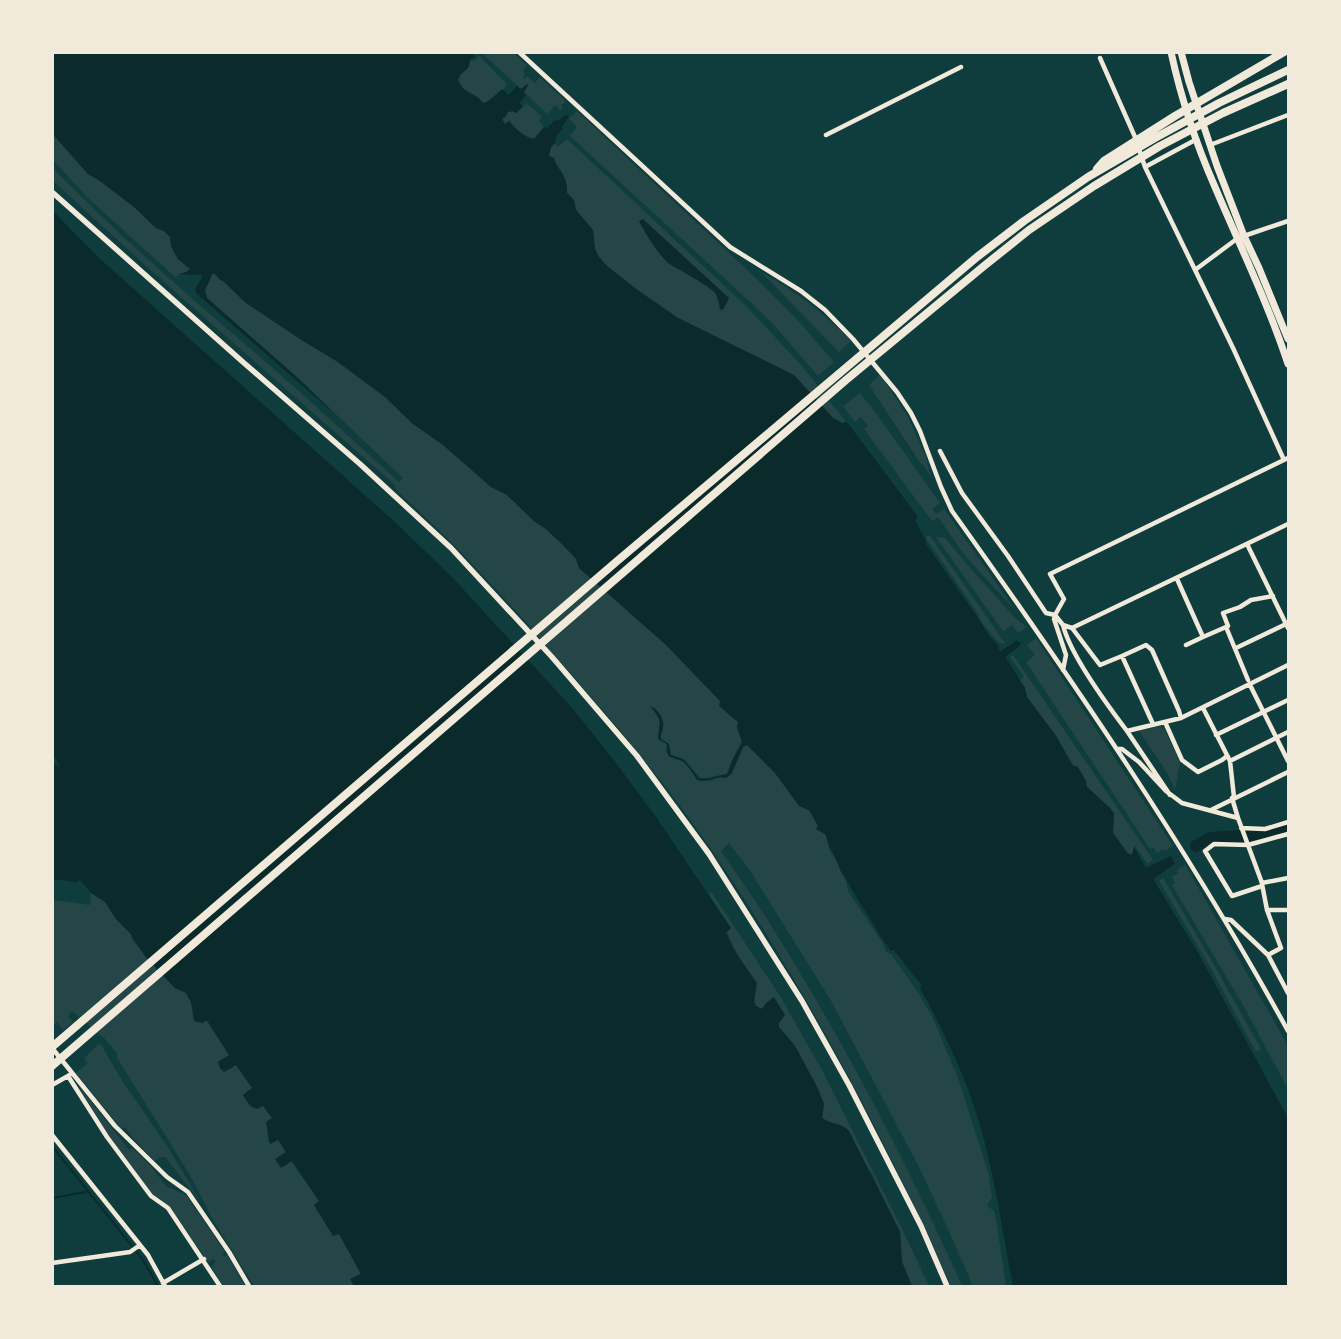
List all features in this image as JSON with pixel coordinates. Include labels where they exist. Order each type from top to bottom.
[{"type":"highway","points":[[1171,52],[1180,92],[1214,185],[1259,268],[1288,339]]},
{"type":"highway","points":[[1181,52],[1189,82],[1241,237],[1288,364]]},
{"type":"highway","points":[[1088,177],[1104,162],[1212,94],[1284,52]]},
{"type":"highway","points":[[52,1048],[616,562],[930,295],[1024,221],[1088,177],[1219,103],[1288,70]]},
{"type":"highway","points":[[52,1066],[831,393],[1029,230],[1086,191],[1143,156],[1223,113],[1288,84]]},
{"type":"main road","points":[[52,192],[360,464],[451,548],[552,657],[637,756],[709,854],[802,1001],[849,1085],[907,1199],[947,1286]]},
{"type":"street","points":[[519,52],[730,247],[800,291],[826,310],[881,371],[906,406],[920,431],[952,511],[1117,749],[1225,919],[1288,1031]]},
{"type":"street","points":[[1063,670],[1066,655],[1054,619],[1064,599],[1050,574],[1286,459],[1145,167],[1135,137],[1100,58]]},
{"type":"street","points":[[826,135],[961,67]]},
{"type":"street","points":[[1210,145],[1288,115]]},
{"type":"street","points":[[1145,167],[1197,139]]},
{"type":"street","points":[[1195,270],[1241,237],[1288,221]]},
{"type":"street","points":[[940,451],[962,493],[1008,556],[1046,613],[1055,615],[1063,625],[1064,632],[1081,664],[1170,795]]},
{"type":"street","points":[[1072,628],[1288,524]]},
{"type":"street","points":[[1236,648],[1287,626],[1248,544]]},
{"type":"street","points":[[1177,579],[1203,637]]},
{"type":"street","points":[[1273,596],[1251,600],[1240,607],[1222,613],[1249,682],[1288,761]]},
{"type":"street","points":[[1063,625],[1072,628],[1100,665],[1146,645],[1152,650],[1179,711],[1180,718]]},
{"type":"street","points":[[1186,646],[1226,627]]},
{"type":"street","points":[[1122,656],[1153,724]]},
{"type":"street","points":[[1127,731],[1180,718],[1203,708],[1249,682],[1288,665]]},
{"type":"street","points":[[1216,735],[1288,700]]},
{"type":"street","points":[[1203,708],[1230,761],[1233,798],[1238,818],[1262,884],[1268,910],[1281,948],[1268,955]]},
{"type":"street","points":[[1165,722],[1182,760],[1198,772],[1227,756]]},
{"type":"street","points":[[1230,761],[1288,732]]},
{"type":"street","points":[[1117,749],[1122,749],[1139,762],[1170,795],[1182,803],[1238,818]]},
{"type":"street","points":[[1211,810],[1288,772]]},
{"type":"street","points":[[1241,828],[1265,829],[1288,822]]},
{"type":"street","points":[[1288,834],[1248,844],[1214,844],[1205,851],[1232,896],[1262,884],[1288,878]]},
{"type":"street","points":[[1268,910],[1288,910]]},
{"type":"street","points":[[1225,919],[1231,920],[1268,955],[1288,993]]},
{"type":"street","points":[[52,1048],[70,1074],[107,1137],[151,1196],[168,1208],[220,1286]]},
{"type":"street","points":[[52,1085],[70,1074]]},
{"type":"street","points":[[70,1074],[115,1126],[167,1177],[188,1192],[250,1286]]},
{"type":"street","points":[[52,1135],[148,1255],[164,1285],[204,1260]]},
{"type":"street","points":[[52,1263],[130,1252],[139,1246]]},
{"type":"shaded area","points":[[53,52],[472,53],[475,56],[470,60],[468,68],[460,75],[458,80],[464,89],[483,103],[491,99],[502,89],[509,95],[517,86],[521,89],[528,85],[524,92],[526,95],[519,103],[523,107],[516,113],[508,112],[502,119],[505,124],[509,121],[517,130],[534,139],[544,127],[547,128],[555,120],[557,121],[566,115],[569,116],[551,147],[549,156],[554,158],[566,182],[567,193],[574,200],[576,210],[593,230],[595,249],[599,257],[607,266],[636,289],[678,318],[794,375],[833,418],[842,423],[846,422],[850,426],[918,517],[915,520],[926,544],[990,637],[999,646],[998,650],[1001,651],[1017,640],[1022,642],[1006,658],[1025,688],[1027,697],[1056,736],[1072,765],[1078,767],[1086,781],[1087,787],[1114,814],[1113,833],[1127,853],[1132,855],[1134,847],[1146,868],[1171,856],[1175,864],[1153,879],[1197,951],[1288,1118],[1288,1286],[1013,1286],[987,1151],[970,1095],[955,1058],[920,988],[922,986],[894,950],[891,951],[881,937],[840,870],[826,835],[816,829],[818,826],[809,810],[799,806],[775,773],[747,745],[743,747],[732,773],[726,778],[719,777],[705,781],[697,780],[683,761],[668,755],[667,744],[658,739],[659,719],[650,706],[660,714],[663,724],[661,739],[669,744],[671,755],[683,759],[699,778],[710,778],[727,774],[742,742],[737,727],[738,722],[719,706],[720,701],[666,645],[579,568],[576,559],[546,529],[534,521],[507,495],[491,487],[443,445],[413,424],[385,397],[338,362],[246,303],[215,274],[212,274],[205,290],[207,298],[299,379],[336,415],[196,293],[195,289],[203,276],[199,274],[179,274],[190,269],[178,259],[171,246],[170,237],[164,231],[156,228],[134,207],[88,174],[53,134]]},
{"type":"shaded area","points":[[482,53],[514,53],[527,66],[523,71],[525,74],[523,77],[525,79],[527,76],[535,83],[540,77],[566,101],[561,106],[563,108],[560,110],[555,105],[547,114],[524,92],[528,85],[521,89]]},
{"type":"shaded area","points":[[479,56],[507,84],[502,91],[499,91],[486,103],[483,103],[480,99],[466,91],[458,80],[460,75],[468,68],[471,59],[474,61]]},
{"type":"shaded area","points":[[527,103],[542,117],[539,121],[544,127],[534,139],[523,135],[509,121],[505,124],[502,119],[508,112],[517,111]]},
{"type":"shaded area","points":[[577,111],[758,280],[795,317],[834,362],[818,376],[773,324],[570,136],[577,127],[569,119]]},
{"type":"shaded area","points":[[52,134],[88,174],[134,207],[156,228],[164,231],[170,237],[174,253],[178,259],[191,269],[175,277],[89,199],[53,160]]},
{"type":"shaded area","points":[[567,139],[746,306],[803,367],[846,422],[842,423],[833,418],[794,375],[678,318],[607,266],[595,249],[593,230],[576,210],[572,198],[567,193],[562,172],[548,156],[551,147],[555,144],[558,147]],"holes":[[[653,243],[729,298],[717,300],[716,293],[672,265],[660,254]]]},
{"type":"shaded area","points":[[52,167],[131,244],[399,482],[403,478],[299,379],[207,298],[205,290],[212,274],[215,273],[246,303],[338,362],[385,397],[413,424],[443,444],[491,487],[507,495],[563,545],[576,559],[579,568],[667,645],[720,701],[729,715],[738,722],[738,730],[742,742],[729,772],[720,776],[701,779],[685,760],[671,755],[669,744],[661,739],[663,720],[651,706],[660,720],[658,739],[667,744],[666,752],[675,759],[684,762],[700,781],[711,781],[719,777],[726,778],[732,773],[743,747],[747,744],[775,773],[805,809],[809,810],[826,835],[829,849],[845,876],[848,891],[882,942],[886,952],[891,954],[933,1018],[959,1081],[989,1175],[992,1197],[987,1206],[994,1211],[996,1219],[1006,1286],[973,1286],[919,1167],[830,999],[751,872],[729,843],[721,851],[799,970],[849,1058],[897,1148],[962,1286],[951,1286],[871,1119],[812,1010],[780,956],[713,852],[675,799],[634,748],[494,587],[456,547],[396,490],[395,485],[156,275],[53,181]]},
{"type":"shaded area","points":[[53,211],[99,258],[395,522],[451,576],[573,709],[613,759],[654,814],[731,928],[726,933],[729,940],[757,983],[754,1002],[756,1006],[762,1009],[774,997],[785,1015],[779,1023],[779,1027],[795,1046],[817,1087],[824,1104],[822,1118],[843,1126],[849,1131],[900,1232],[902,1262],[912,1286],[354,1286],[350,1279],[361,1274],[339,1234],[333,1236],[314,1205],[319,1201],[292,1161],[281,1168],[275,1159],[286,1152],[278,1140],[270,1144],[266,1122],[272,1118],[263,1106],[257,1109],[247,1101],[243,1095],[252,1088],[236,1065],[224,1072],[220,1068],[218,1062],[229,1055],[207,1020],[202,1023],[194,1021],[191,1002],[186,993],[175,988],[146,957],[131,934],[116,919],[105,902],[91,893],[80,880],[76,882],[53,879],[53,762],[60,766],[53,755]]},
{"type":"shaded area","points":[[643,219],[729,298],[723,310],[720,309],[717,296],[713,291],[671,265],[662,257],[641,226],[639,221]]},
{"type":"shaded area","points":[[761,272],[809,303],[851,341],[839,352]]},
{"type":"shaded area","points":[[880,374],[908,417],[926,457],[931,477],[869,385]]},
{"type":"shaded area","points":[[860,393],[940,503],[932,509],[936,514],[944,509],[1016,611],[966,557],[938,517],[932,521],[864,429],[868,426],[861,417],[855,422],[843,406]]},
{"type":"shaded area","points":[[927,536],[930,536],[1005,643],[998,642],[983,624],[975,609],[927,540]]},
{"type":"shaded area","points":[[936,537],[945,538],[1016,619],[1027,627],[1018,633],[1012,625],[1003,631]]},
{"type":"shaded area","points":[[1036,638],[1173,846],[1157,853],[1153,847],[1150,849],[1026,662],[1035,655],[1027,645]]},
{"type":"shaded area","points":[[1013,655],[1153,860],[1148,864],[1135,846],[1132,855],[1129,854],[1113,833],[1114,813],[1087,787],[1056,736],[1027,697],[1020,680],[1024,677],[1010,657]]},
{"type":"shaded area","points":[[1160,726],[1164,728],[1180,763],[1175,789],[1166,771],[1139,731]]},
{"type":"shaded area","points":[[1185,864],[1288,1046],[1288,1089],[1243,1005],[1172,885],[1175,883],[1172,877]]},
{"type":"shaded area","points":[[1163,878],[1261,1049],[1256,1052],[1209,965],[1159,881]]},
{"type":"shaded area","points":[[91,893],[105,902],[116,919],[131,934],[146,957],[163,976],[175,988],[186,993],[229,1055],[224,1072],[236,1065],[252,1088],[243,1095],[253,1108],[263,1105],[272,1118],[266,1122],[269,1143],[278,1139],[286,1153],[275,1159],[291,1161],[319,1201],[314,1205],[333,1236],[339,1233],[361,1274],[350,1279],[354,1286],[254,1286],[213,1220],[191,1177],[117,1058],[117,1053],[104,1038],[72,1011],[68,1016],[73,1022],[63,1030],[57,1022],[53,1025],[53,900],[90,905]]},
{"type":"shaded area","points":[[709,893],[712,893],[780,996],[823,1072],[929,1286],[912,1286],[902,1262],[900,1232],[870,1170],[867,1169],[849,1131],[822,1118],[824,1104],[817,1087],[795,1046],[779,1027],[779,1023],[766,1003],[762,1009],[756,1006],[754,1002],[756,983],[737,954]]},
{"type":"shaded area","points":[[100,1043],[121,1079],[167,1146],[199,1199],[165,1157],[160,1157],[155,1161],[125,1127],[122,1129],[76,1073],[88,1063],[84,1058]]},
{"type":"shaded area","points":[[76,1082],[129,1150],[132,1148],[151,1166],[166,1186],[186,1195],[225,1252],[222,1254],[224,1257],[227,1255],[245,1286],[223,1286],[211,1266],[216,1262],[214,1259],[208,1262],[170,1207],[152,1194],[110,1137]]},
{"type":"waterway","points":[[1196,846],[1210,838],[1259,835],[1288,825]]},
{"type":"waterway","points":[[52,1146],[143,1260],[158,1286]]},
{"type":"waterway","points":[[52,1198],[86,1192]]}]
